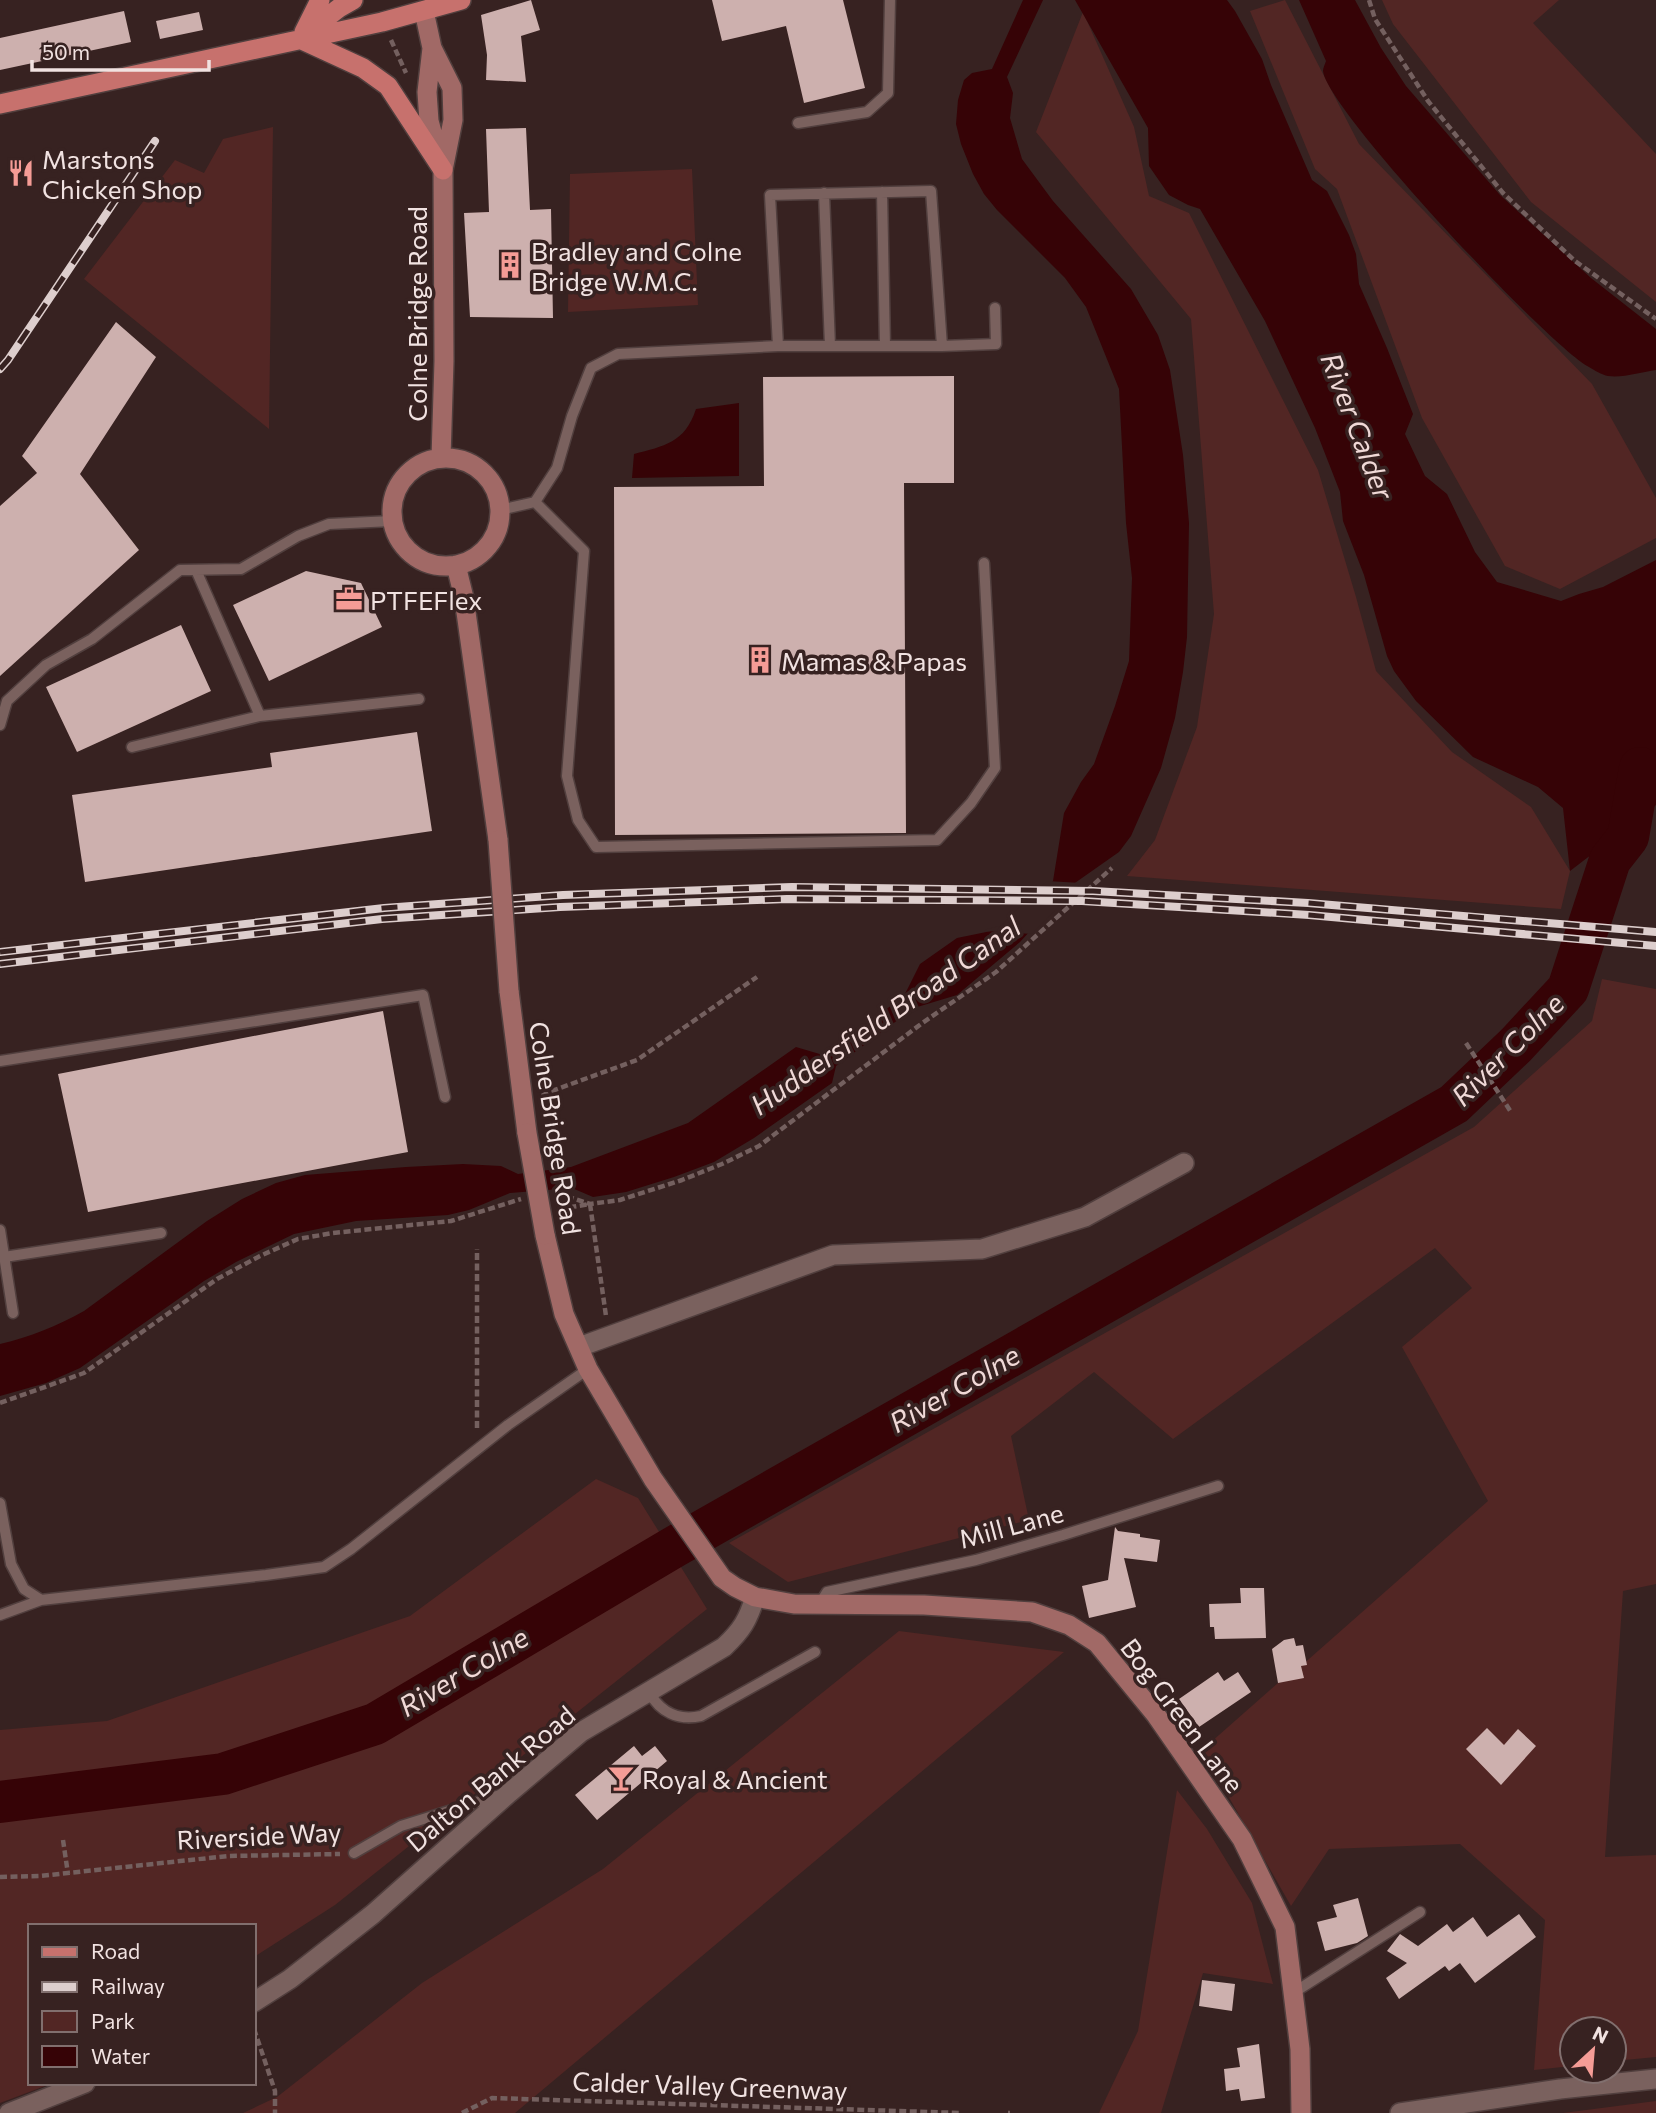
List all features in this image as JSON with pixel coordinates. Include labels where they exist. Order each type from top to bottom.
[{"type":"main road","points":[[300,39],[320,0]]},
{"type":"main road","points":[[300,39],[353,0]]},
{"type":"main road","points":[[0,104],[382,22],[421,6],[461,0]]},
{"type":"main road","name":"Colne Bridge Road","points":[[421,6],[432,48],[427,92],[429,121],[443,170],[444,361],[441,458]]},
{"type":"main road","points":[[300,39],[363,68],[388,86],[443,170]]},
{"type":"main road","name":"Colne Bridge Road","points":[[393,521],[392,504],[397,488],[407,475],[420,465],[441,458],[471,465],[486,476],[496,492],[500,510]]},
{"type":"main road","points":[[393,521],[398,537],[408,551],[422,561],[439,566],[456,565],[471,561],[483,551],[496,532],[500,510]]},
{"type":"main road","name":"Colne Bridge Road","points":[[456,565],[464,598],[498,840],[509,990],[527,1133],[545,1236],[565,1314],[588,1369],[653,1479],[722,1578],[755,1597],[794,1604]]},
{"type":"main road","name":"Bog Green Lane","points":[[794,1604],[924,1605],[1032,1612],[1069,1625],[1097,1643],[1156,1714],[1242,1839],[1285,1927],[1300,2049],[1301,2113]]},
{"type":"street","points":[[579,1347],[833,1255],[982,1249],[1085,1217],[1184,1163]]},
{"type":"street","name":"Dalton Bank Road","points":[[256,2001],[290,1979],[373,1914],[581,1732],[724,1647],[748,1620],[755,1597]]},
{"type":"street","points":[[1400,2113],[1656,2079]]},
{"type":"street","points":[[9,2113],[80,2085]]},
{"type":"lane","points":[[798,123],[867,112],[888,93],[890,0]]},
{"type":"lane","points":[[778,346],[770,195],[931,191],[942,345]]},
{"type":"lane","points":[[882,192],[885,346]]},
{"type":"lane","points":[[824,193],[830,346]]},
{"type":"lane","points":[[500,510],[535,502],[557,468],[590,368],[618,354],[778,346],[996,344],[995,308]]},
{"type":"lane","points":[[535,502],[584,551],[567,776],[578,820],[596,847],[937,840],[971,803],[995,768],[984,563]]},
{"type":"lane","points":[[0,725],[7,701],[46,665],[92,639],[180,570],[241,569],[298,536],[329,524],[393,521]]},
{"type":"lane","points":[[196,570],[260,716]]},
{"type":"lane","points":[[132,747],[260,716],[419,699]]},
{"type":"lane","points":[[0,1061],[423,995],[445,1097]]},
{"type":"lane","points":[[0,1230],[13,1313]]},
{"type":"lane","points":[[4,1257],[161,1233]]},
{"type":"lane","points":[[0,1615],[41,1600],[324,1567],[351,1549],[508,1425],[588,1369]]},
{"type":"lane","name":"Mill Lane","points":[[819,1605],[827,1592],[976,1560],[1218,1486]]},
{"type":"lane","points":[[1,1503],[11,1564],[24,1589],[41,1600]]},
{"type":"lane","points":[[649,1692],[663,1710],[685,1718],[701,1716],[815,1652]]},
{"type":"lane","name":"Riverside Way","points":[[355,1853],[401,1826],[509,1793]]},
{"type":"lane","points":[[1293,1993],[1420,1912]]},
{"type":"path","points":[[1369,0],[1376,19],[1428,101],[1503,193],[1575,261],[1656,318]]},
{"type":"path","points":[[561,1209],[621,1200],[682,1180],[759,1146],[921,1024],[996,972],[1112,868]]},
{"type":"path","points":[[524,1108],[550,1092],[637,1060],[757,977]]},
{"type":"path","points":[[1466,1043],[1511,1112]]},
{"type":"path","points":[[548,1195],[560,1193],[590,1204]]},
{"type":"path","points":[[0,1403],[84,1373],[217,1279],[298,1239],[451,1221],[524,1198]]},
{"type":"path","points":[[590,1204],[609,1336]]},
{"type":"path","points":[[477,1249],[477,1450]]},
{"type":"path","points":[[62,1840],[68,1874]]},
{"type":"path","name":"Riverside Way","points":[[0,1877],[68,1874],[228,1856],[355,1853]]},
{"type":"path","points":[[256,2035],[275,2091],[275,2113]]},
{"type":"path","name":"Calder Valley Greenway","points":[[462,2113],[492,2098],[960,2113]]},
{"type":"green space","points":[[1285,0],[1359,144],[1592,384],[1656,498],[1656,538],[1560,589],[1505,566],[1422,418],[1337,189],[1315,169],[1250,11]]},
{"type":"green space","points":[[1382,0],[1559,0],[1533,23],[1656,154],[1656,302],[1531,202],[1393,24]]},
{"type":"green space","points":[[1083,12],[1134,127],[1149,196],[1189,213],[1318,470],[1376,671],[1452,752],[1531,807],[1570,871],[1561,909],[1127,876],[1155,840],[1197,727],[1214,614],[1191,319],[1036,132]]},
{"type":"green space","points":[[273,127],[269,429],[84,279],[175,160],[204,173],[223,139]]},
{"type":"green space","points":[[692,169],[698,305],[568,312],[570,174]]},
{"type":"green space","points":[[1602,979],[1656,989],[1656,1584],[1623,1591],[1605,1857],[1656,1855],[1656,2057],[1628,2060],[1628,2015],[1558,2015],[1558,2067],[1534,2070],[1545,1920],[1460,1844],[1329,1849],[1291,1906],[1202,1750],[1488,1501],[1402,1347],[1472,1288],[1435,1248],[1173,1439],[1094,1372],[1011,1436],[1029,1520],[788,1582],[729,1543],[1474,1127],[1592,1021]]},
{"type":"green space","points":[[596,1479],[638,1498],[707,1609],[335,1905],[256,1956],[256,1924],[28,1924],[28,2085],[48,2085],[0,2103],[0,1730],[107,1721],[410,1616]]},
{"type":"green space","points":[[899,1631],[1064,1652],[515,2113],[243,2113],[277,2097],[422,1983],[603,1869]]},
{"type":"green space","points":[[1177,1790],[1207,1829],[1252,1903],[1273,1984],[1203,1973],[1161,2113],[1099,2113],[1138,2031]]},
{"type":"green space","points":[[1656,2101],[1656,2113],[1563,2113]]},
{"type":"water","name":"Huddersfield Broad Canal","points":[[1023,0],[1043,0],[1007,77],[1013,93],[1010,118],[1022,159],[1053,201],[1131,289],[1158,335],[1170,370],[1183,455],[1189,523],[1187,637],[1183,672],[1175,718],[1161,768],[1131,836],[1119,852],[1072,885],[1020,942],[957,995],[914,1008],[836,1066],[832,1083],[754,1138],[714,1162],[626,1192],[593,1197],[572,1188],[510,1193],[469,1210],[448,1215],[356,1221],[294,1234],[204,1281],[80,1368],[46,1383],[0,1396],[0,1344],[64,1322],[84,1311],[207,1221],[242,1199],[276,1183],[305,1175],[463,1164],[501,1166],[518,1174],[571,1167],[688,1123],[796,1047],[823,1055],[834,1048],[904,996],[920,964],[957,938],[1001,929],[1053,881],[1064,813],[1094,764],[1129,661],[1132,578],[1126,523],[1119,389],[1086,307],[1065,278],[984,194],[961,144],[956,124],[958,100],[964,80],[972,73],[992,69]]},
{"type":"water","name":"River Calder","points":[[1075,0],[1227,0],[1235,11],[1262,59],[1312,180],[1327,191],[1349,235],[1356,254],[1359,284],[1413,414],[1405,434],[1425,476],[1447,494],[1475,552],[1497,582],[1561,601],[1603,587],[1656,560],[1656,805],[1570,871],[1563,808],[1538,787],[1473,757],[1416,701],[1394,671],[1387,656],[1364,575],[1343,521],[1340,492],[1315,428],[1265,321],[1200,209],[1169,195],[1149,166],[1148,128]]},
{"type":"water","points":[[1299,0],[1355,0],[1381,48],[1406,86],[1500,195],[1591,278],[1656,329],[1656,370],[1614,376],[1589,367],[1566,350],[1488,274],[1398,176],[1334,94],[1323,71],[1326,61]]},
{"type":"water","points":[[739,403],[739,476],[632,478],[634,454],[664,445],[679,436],[686,429],[696,409]]},
{"type":"pier","points":[[1047,881],[1081,883],[1032,934],[984,931],[1000,926]]},
{"type":"building","points":[[531,0],[540,30],[521,36],[526,82],[486,80],[487,55],[481,15]]},
{"type":"building","points":[[712,0],[843,0],[865,88],[804,103],[786,26],[722,41]]},
{"type":"building","points":[[124,11],[131,42],[0,70],[0,38]]},
{"type":"building","points":[[199,12],[203,30],[160,39],[156,21]]},
{"type":"building","name":"Bradley and Colne Bridge W.M.C.","points":[[526,128],[530,210],[551,209],[553,318],[470,317],[464,213],[489,212],[486,129]]},
{"type":"building","points":[[116,322],[156,357],[80,474],[139,550],[0,676],[0,506],[37,473],[22,456]]},
{"type":"building","name":"Mamas & Papas","points":[[954,376],[954,483],[904,483],[906,833],[615,835],[614,487],[764,486],[763,377]]},
{"type":"building","points":[[306,571],[361,583],[382,627],[269,681],[233,605]]},
{"type":"building","points":[[181,625],[211,691],[77,752],[46,687]]},
{"type":"building","points":[[417,732],[432,831],[85,882],[72,795],[272,767],[270,753]]},
{"type":"building","points":[[383,1011],[408,1152],[88,1212],[58,1074]]},
{"type":"building","points":[[1115,1527],[1118,1531],[1160,1540],[1157,1562],[1124,1558],[1136,1607],[1089,1618],[1082,1586],[1108,1580]]},
{"type":"building","points":[[1240,1588],[1264,1588],[1266,1638],[1215,1639],[1214,1627],[1210,1627],[1209,1604],[1241,1603]]},
{"type":"building","points":[[1294,1638],[1296,1646],[1303,1645],[1307,1665],[1301,1666],[1304,1678],[1278,1683],[1272,1649],[1284,1640]]},
{"type":"building","points":[[1218,1672],[1224,1681],[1238,1672],[1251,1692],[1199,1727],[1179,1699]]},
{"type":"building","points":[[1487,1728],[1504,1745],[1518,1729],[1536,1746],[1501,1785],[1466,1749]]},
{"type":"building","name":"Royal & Ancient","points":[[634,1746],[642,1756],[655,1746],[667,1761],[597,1820],[575,1795]]},
{"type":"building","points":[[1358,1898],[1368,1936],[1357,1943],[1325,1951],[1317,1922],[1337,1917],[1333,1905]]},
{"type":"building","points":[[1519,1914],[1536,1937],[1475,1983],[1460,1963],[1449,1971],[1445,1966],[1399,1999],[1386,1978],[1407,1963],[1387,1951],[1400,1934],[1418,1946],[1447,1924],[1453,1932],[1473,1917],[1487,1937]]},
{"type":"building","points":[[1202,1980],[1235,1984],[1232,2011],[1199,2006]]},
{"type":"building","points":[[1259,2044],[1265,2098],[1241,2101],[1239,2089],[1226,2091],[1224,2069],[1240,2067],[1237,2048]]},
{"type":"waterway","name":"River Colne","points":[[0,1802],[223,1774],[375,1724],[674,1547],[1454,1104],[1516,1045],[1568,989],[1610,860],[1628,837],[1640,768]]},
{"type":"railway","points":[[0,369],[155,141]]},
{"type":"railway","points":[[0,952],[384,908],[563,895],[792,887],[1093,891],[1308,903],[1656,932]]},
{"type":"railway","points":[[0,964],[382,919],[560,907],[787,899],[1082,901],[1309,915],[1656,946]]},
{"type":"place","name":"Marstons Chicken Shop","points":[[21,173]]},
{"type":"place","name":"Bradley and Colne Bridge W.M.C.","points":[[510,265]]},
{"type":"place","name":"PTFEFlex","points":[[349,599]]},
{"type":"place","name":"Mamas & Papas","points":[[760,660]]},
{"type":"place","name":"Royal & Ancient","points":[[621,1778]]}]
